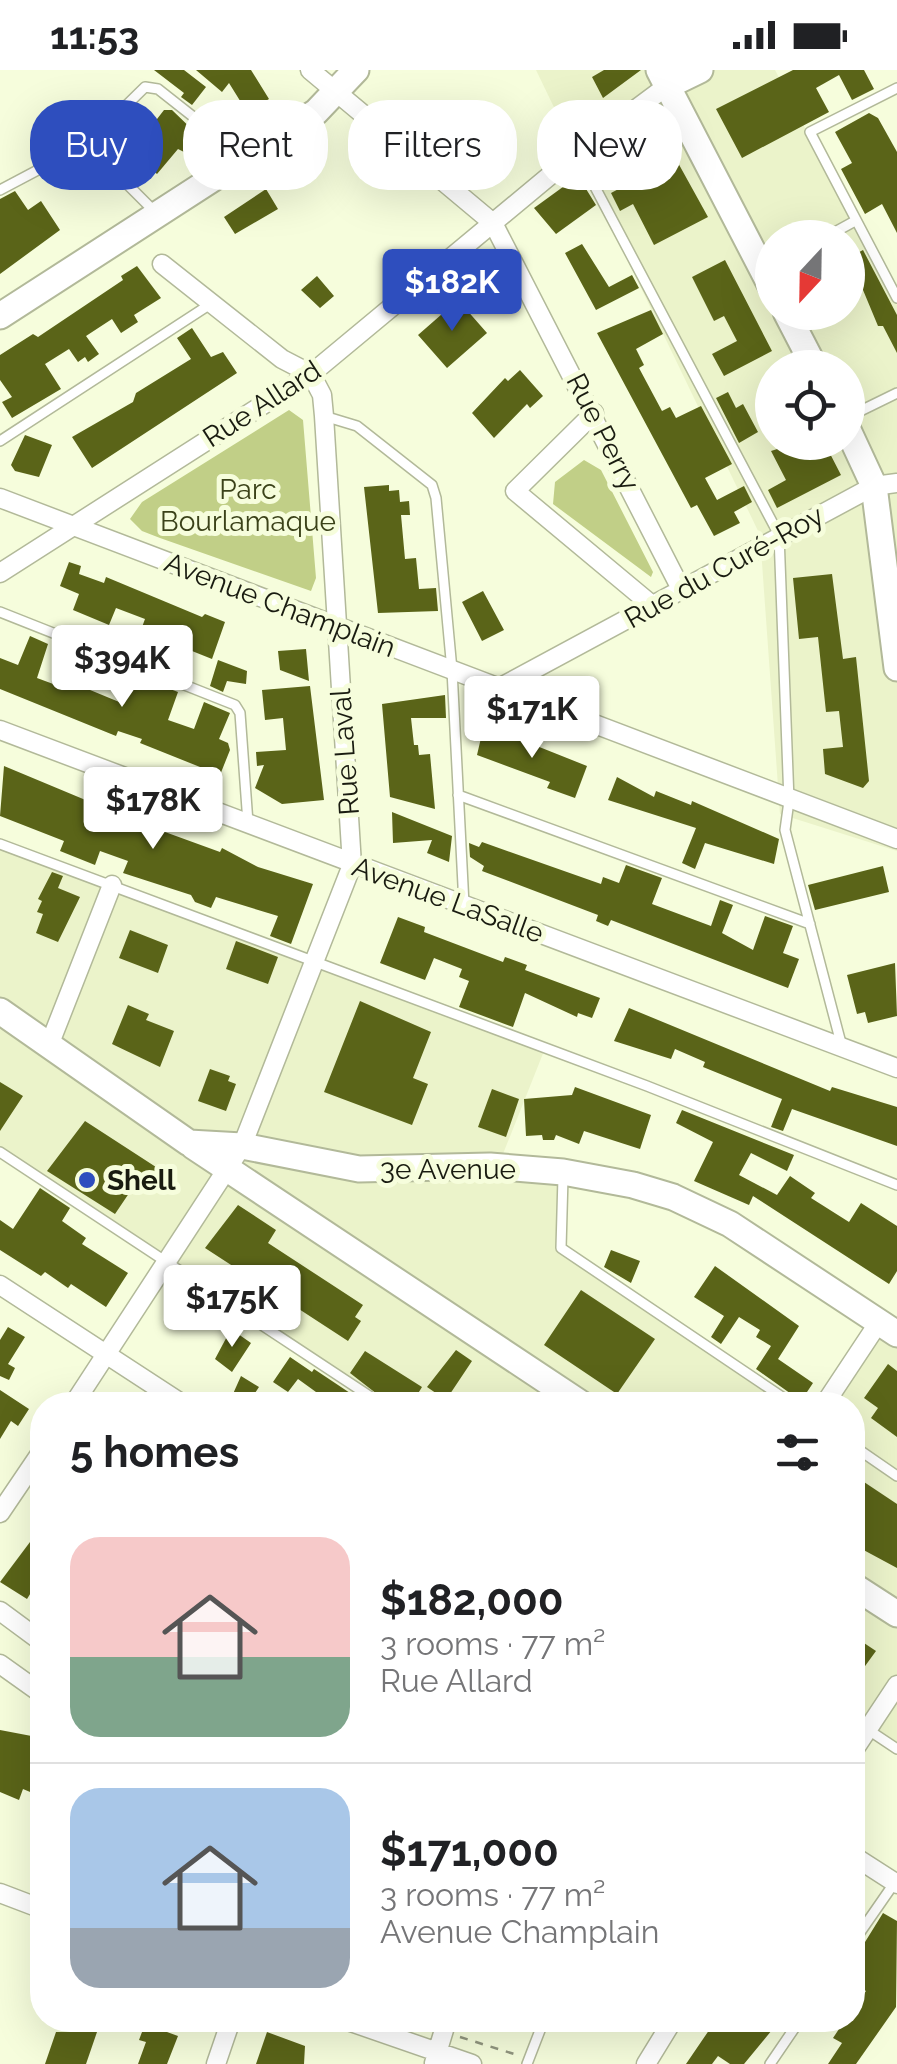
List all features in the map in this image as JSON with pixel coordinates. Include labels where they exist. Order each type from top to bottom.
[{"type":"main road","points":[[328,101],[356,70]]},
{"type":"main road","name":"Rue Allard","points":[[663,78],[700,70]]},
{"type":"main road","points":[[663,78],[755,248]]},
{"type":"main road","points":[[0,316],[195,190]]},
{"type":"main road","points":[[865,454],[886,484],[897,668]]},
{"type":"main road","points":[[0,1011],[189,1143],[561,1392]]},
{"type":"main road","name":"3e Avenue","points":[[189,1143],[242,1146],[359,1169],[490,1166],[563,1172],[634,1186],[699,1208],[888,1328]]},
{"type":"main road","points":[[865,1593],[897,1614]]},
{"type":"street","name":"Rue Perry","points":[[310,70],[493,223],[594,413],[681,589]]},
{"type":"street","name":"Rue Allard","points":[[637,100],[663,78]]},
{"type":"street","name":"Rue Allard","points":[[0,573],[311,374],[537,186]]},
{"type":"street","points":[[162,264],[282,359],[311,374]]},
{"type":"street","name":"Rue Laval","points":[[83,1392],[242,1146],[352,865],[324,416],[322,395],[311,374]]},
{"type":"street","points":[[594,413],[515,490],[654,606]]},
{"type":"street","name":"Rue du Curé-Roy","points":[[501,687],[779,534],[886,484]]},
{"type":"street","name":"Avenue Champlain","points":[[0,498],[897,839]]},
{"type":"street","name":"Avenue LaSalle","points":[[0,730],[897,1068]]},
{"type":"street","points":[[50,1043],[111,886]]},
{"type":"street","points":[[0,1286],[164,1392]]},
{"type":"street","points":[[835,1392],[888,1328]]},
{"type":"street","points":[[0,1513],[30,1469]]},
{"type":"street","points":[[0,1612],[30,1633]]},
{"type":"street","points":[[0,1664],[30,1685]]},
{"type":"street","points":[[865,1719],[897,1685]]},
{"type":"street","points":[[865,1863],[896,1883]]},
{"type":"street","points":[[0,1894],[30,1905]]},
{"type":"street","points":[[216,2064],[228,2032]]},
{"type":"street","points":[[373,2032],[436,2059],[472,2064]]},
{"type":"street","points":[[436,2059],[444,2032]]},
{"type":"street","points":[[646,2064],[666,2032]]},
{"type":"lane","points":[[132,100],[145,87],[158,89],[183,109]]},
{"type":"lane","points":[[854,220],[810,132],[897,88]]},
{"type":"lane","points":[[0,190],[30,174]]},
{"type":"lane","points":[[134,190],[158,214]]},
{"type":"lane","points":[[596,190],[779,534],[789,801],[785,830],[842,1047]]},
{"type":"lane","points":[[865,239],[897,298]]},
{"type":"lane","points":[[0,440],[212,302]]},
{"type":"lane","points":[[865,408],[897,393]]},
{"type":"lane","points":[[324,416],[357,426],[432,484],[452,670],[464,905]]},
{"type":"lane","points":[[0,612],[235,705],[240,713],[248,826]]},
{"type":"lane","points":[[458,795],[810,924]]},
{"type":"lane","points":[[0,844],[897,1185]]},
{"type":"lane","points":[[0,1152],[363,1392]]},
{"type":"lane","points":[[563,1172],[561,1248],[775,1392]]},
{"type":"lane","points":[[865,1454],[897,1476]]},
{"type":"lane","points":[[865,1727],[897,1749]]},
{"type":"lane","points":[[865,1926],[896,1883]]},
{"type":"lane","points":[[528,2062],[539,2032]]},
{"type":"lane","points":[[770,2064],[792,2032]]},
{"type":"path","points":[[460,2032],[528,2062]]},
{"type":"shaded area","points":[[536,70],[775,70],[853,220],[755,220],[755,330],[865,330],[865,243],[897,305],[897,851],[780,814],[760,535],[594,190],[682,190],[682,100],[550,100]]},
{"type":"shaded area","points":[[0,848],[544,1051],[497,1169],[562,1174],[557,1248],[772,1392],[356,1392],[0,1158]]},
{"type":"shaded area","points":[[877,1323],[897,1337],[897,1753],[865,1731],[865,1392],[832,1392]]},
{"type":"green space","name":"Parc Bourlamaque","points":[[289,410],[303,420],[316,578],[311,591],[142,531],[130,519],[142,502]]},
{"type":"green space","points":[[584,460],[601,470],[653,572],[651,577],[553,504],[555,482]]},
{"type":"building","points":[[154,70],[184,70],[206,87],[196,100],[185,100],[181,97],[184,93]]},
{"type":"building","points":[[196,70],[251,70],[269,99],[240,100],[229,83],[222,92]]},
{"type":"building","points":[[604,70],[641,70],[603,98],[592,77]]},
{"type":"building","points":[[793,70],[864,70],[874,89],[852,100],[839,75],[816,88],[829,112],[742,158],[716,109]]},
{"type":"building","points":[[172,110],[183,121],[183,152],[178,149],[163,167],[163,111]]},
{"type":"building","points":[[869,113],[878,118],[897,152],[897,233],[882,204],[865,214],[841,169],[852,163],[835,132]]},
{"type":"building","points":[[682,170],[708,217],[654,245],[633,204],[620,211],[611,193],[682,190]]},
{"type":"building","points":[[264,190],[278,209],[235,234],[224,217]]},
{"type":"building","points":[[559,190],[587,190],[596,205],[556,234],[534,208]]},
{"type":"building","points":[[15,191],[28,210],[41,201],[60,230],[0,274],[0,199]]},
{"type":"building","points":[[582,244],[609,287],[632,275],[639,288],[596,310],[565,253]]},
{"type":"building","points":[[865,254],[897,315],[897,353],[883,326],[878,326],[865,295]]},
{"type":"building","points":[[725,260],[755,318],[755,330],[761,330],[771,350],[755,350],[755,360],[724,376],[712,354],[737,341],[724,316],[714,321],[692,277]]},
{"type":"building","points":[[137,266],[161,298],[134,315],[138,322],[121,333],[112,319],[86,336],[99,354],[88,362],[85,357],[78,362],[69,349],[45,364],[61,389],[12,418],[2,402],[12,397],[0,380],[0,355],[33,334],[38,337],[123,280],[121,276]]},
{"type":"building","points":[[317,276],[334,296],[320,308],[301,290]]},
{"type":"building","points":[[458,300],[487,333],[447,368],[418,335]]},
{"type":"building","points":[[651,310],[663,334],[636,349],[644,365],[639,368],[662,411],[670,407],[676,418],[701,406],[732,464],[705,478],[717,500],[744,486],[752,502],[734,512],[740,523],[714,536],[697,505],[691,508],[597,333]]},
{"type":"building","points":[[192,328],[211,357],[223,352],[237,373],[92,468],[72,437],[133,402],[136,393],[191,359],[177,338]]},
{"type":"building","points":[[520,370],[543,396],[530,408],[527,404],[494,438],[472,413],[505,378],[508,381]]},
{"type":"building","points":[[728,392],[736,408],[743,404],[755,434],[739,443],[716,398]]},
{"type":"building","points":[[25,435],[52,445],[39,477],[15,471],[11,465]]},
{"type":"building","points":[[776,460],[833,460],[841,475],[777,508],[768,490],[786,480]]},
{"type":"building","points":[[389,485],[389,491],[399,490],[400,502],[409,501],[410,515],[401,515],[405,559],[416,558],[419,589],[436,588],[438,611],[378,613],[364,487]]},
{"type":"building","points":[[69,562],[81,566],[79,574],[104,583],[106,577],[202,617],[205,614],[225,622],[212,659],[182,647],[180,654],[138,638],[145,619],[116,608],[109,625],[73,610],[79,594],[60,586]]},
{"type":"building","points":[[832,574],[843,659],[856,657],[869,781],[863,788],[825,774],[823,749],[843,747],[839,711],[826,712],[818,637],[799,639],[793,578]]},
{"type":"building","points":[[483,591],[504,630],[482,641],[462,602]]},
{"type":"building","points":[[30,636],[48,644],[37,678],[64,688],[74,660],[86,665],[78,685],[124,704],[136,676],[178,692],[168,720],[194,729],[204,702],[230,713],[219,739],[228,743],[230,750],[220,775],[140,743],[142,739],[118,731],[116,736],[0,689],[0,658],[18,665]]},
{"type":"building","points":[[306,649],[309,681],[280,670],[278,651]]},
{"type":"building","points":[[218,660],[247,671],[246,684],[227,681],[223,692],[210,686]]},
{"type":"building","points":[[310,686],[324,800],[282,804],[255,788],[264,765],[257,766],[256,752],[286,750],[283,718],[265,720],[262,690]]},
{"type":"building","points":[[445,695],[446,718],[411,718],[419,755],[430,754],[435,809],[390,797],[382,704]]},
{"type":"building","points":[[484,725],[587,766],[575,798],[547,788],[550,782],[477,755]]},
{"type":"building","points":[[4,766],[143,824],[220,852],[222,848],[258,867],[313,884],[291,944],[270,936],[278,916],[216,897],[211,908],[195,902],[191,895],[123,873],[128,861],[100,851],[95,865],[60,851],[64,841],[0,816]]},
{"type":"building","points":[[617,777],[654,797],[656,791],[691,805],[692,801],[779,839],[774,864],[705,843],[695,869],[682,863],[696,828],[608,800]]},
{"type":"building","points":[[392,812],[452,836],[449,862],[427,853],[432,840],[393,843]]},
{"type":"building","points":[[482,842],[601,884],[603,877],[619,883],[626,865],[662,878],[652,904],[711,926],[720,900],[733,905],[722,933],[753,950],[765,916],[793,926],[783,953],[799,959],[788,988],[611,920],[608,926],[596,921],[598,915],[482,871],[484,866],[470,857],[469,843],[479,847]]},
{"type":"building","points":[[883,866],[889,892],[815,910],[808,885]]},
{"type":"building","points":[[52,872],[63,876],[58,888],[80,897],[58,942],[36,933],[43,914],[37,912],[42,901],[38,899]]},
{"type":"building","points":[[398,917],[425,927],[424,932],[503,962],[505,957],[527,965],[525,970],[600,998],[592,1018],[578,1013],[577,1017],[525,993],[513,1027],[459,1007],[469,981],[459,977],[462,969],[434,958],[425,980],[380,963]]},
{"type":"building","points":[[130,930],[168,945],[158,973],[119,958]]},
{"type":"building","points":[[236,941],[278,957],[268,984],[226,969]]},
{"type":"building","points":[[895,963],[897,1016],[868,1023],[865,1012],[857,1014],[847,975]]},
{"type":"building","points":[[360,1001],[431,1032],[413,1078],[428,1084],[412,1125],[324,1092]]},
{"type":"building","points":[[128,1005],[149,1014],[146,1020],[174,1031],[160,1067],[112,1044]]},
{"type":"building","points":[[629,1008],[830,1091],[832,1087],[897,1107],[897,1146],[792,1109],[783,1131],[771,1127],[782,1099],[703,1067],[705,1062],[675,1049],[671,1059],[614,1041]]},
{"type":"building","points":[[210,1069],[230,1076],[228,1081],[236,1084],[226,1111],[198,1101]]},
{"type":"building","points":[[0,1082],[23,1096],[0,1131]]},
{"type":"building","points":[[575,1087],[651,1115],[640,1149],[584,1131],[579,1144],[556,1135],[554,1140],[543,1140],[542,1135],[526,1136],[524,1099],[572,1095]]},
{"type":"building","points":[[492,1089],[519,1099],[506,1137],[478,1127]]},
{"type":"building","points":[[682,1110],[794,1155],[787,1171],[751,1153],[739,1175],[777,1195],[790,1176],[815,1193],[811,1198],[849,1222],[861,1203],[897,1226],[897,1271],[889,1284],[753,1196],[749,1205],[694,1181],[713,1142],[676,1123]]},
{"type":"building","points":[[85,1121],[159,1169],[150,1184],[140,1177],[115,1214],[47,1171]]},
{"type":"building","points":[[40,1188],[70,1208],[62,1221],[86,1238],[82,1244],[128,1273],[106,1307],[71,1284],[68,1288],[45,1272],[41,1276],[0,1250],[0,1220],[13,1229]]},
{"type":"building","points":[[238,1205],[276,1230],[268,1243],[363,1305],[355,1317],[361,1321],[348,1341],[205,1248]]},
{"type":"building","points":[[611,1250],[640,1261],[631,1283],[604,1267]]},
{"type":"building","points":[[715,1266],[799,1326],[778,1359],[813,1383],[807,1392],[788,1392],[756,1369],[771,1346],[756,1337],[760,1330],[739,1317],[721,1344],[711,1337],[724,1316],[694,1297]]},
{"type":"building","points":[[581,1290],[655,1339],[618,1392],[544,1345]]},
{"type":"building","points":[[8,1327],[25,1337],[8,1364],[15,1368],[9,1380],[0,1376],[0,1340]]},
{"type":"building","points":[[231,1329],[251,1343],[232,1372],[215,1359]]},
{"type":"building","points":[[456,1350],[472,1361],[451,1392],[434,1392],[427,1387]]},
{"type":"building","points":[[365,1351],[422,1387],[419,1392],[374,1392],[350,1373]]},
{"type":"building","points":[[290,1357],[348,1392],[316,1392],[298,1379],[288,1392],[273,1382]]},
{"type":"building","points":[[888,1364],[897,1371],[897,1437],[871,1418],[878,1408],[865,1397]]},
{"type":"building","points":[[241,1376],[259,1387],[256,1392],[234,1392]]},
{"type":"building","points":[[0,1390],[29,1409],[18,1426],[11,1421],[0,1439]]},
{"type":"building","points":[[865,1483],[897,1504],[897,1568],[865,1551]]},
{"type":"building","points":[[30,1542],[27,1599],[0,1582]]},
{"type":"building","points":[[865,1644],[876,1651],[865,1666]]},
{"type":"building","points":[[0,1730],[30,1736],[30,1792],[23,1789],[19,1800],[0,1792]]},
{"type":"building","points":[[883,1913],[897,1921],[896,2007],[856,2064],[828,2064],[842,2043],[833,2038],[837,2032],[865,2032],[865,1942]]},
{"type":"building","points":[[56,2032],[97,2032],[86,2064],[45,2064]]},
{"type":"building","points":[[142,2032],[178,2036],[167,2064],[138,2064],[146,2042],[139,2040]]},
{"type":"building","points":[[267,2032],[305,2046],[304,2064],[256,2064]]},
{"type":"building","points":[[708,2032],[770,2032],[744,2064],[730,2064],[718,2056],[712,2064],[686,2064]]},
{"type":"place","name":"Shell","points":[[87,1180]]}]
